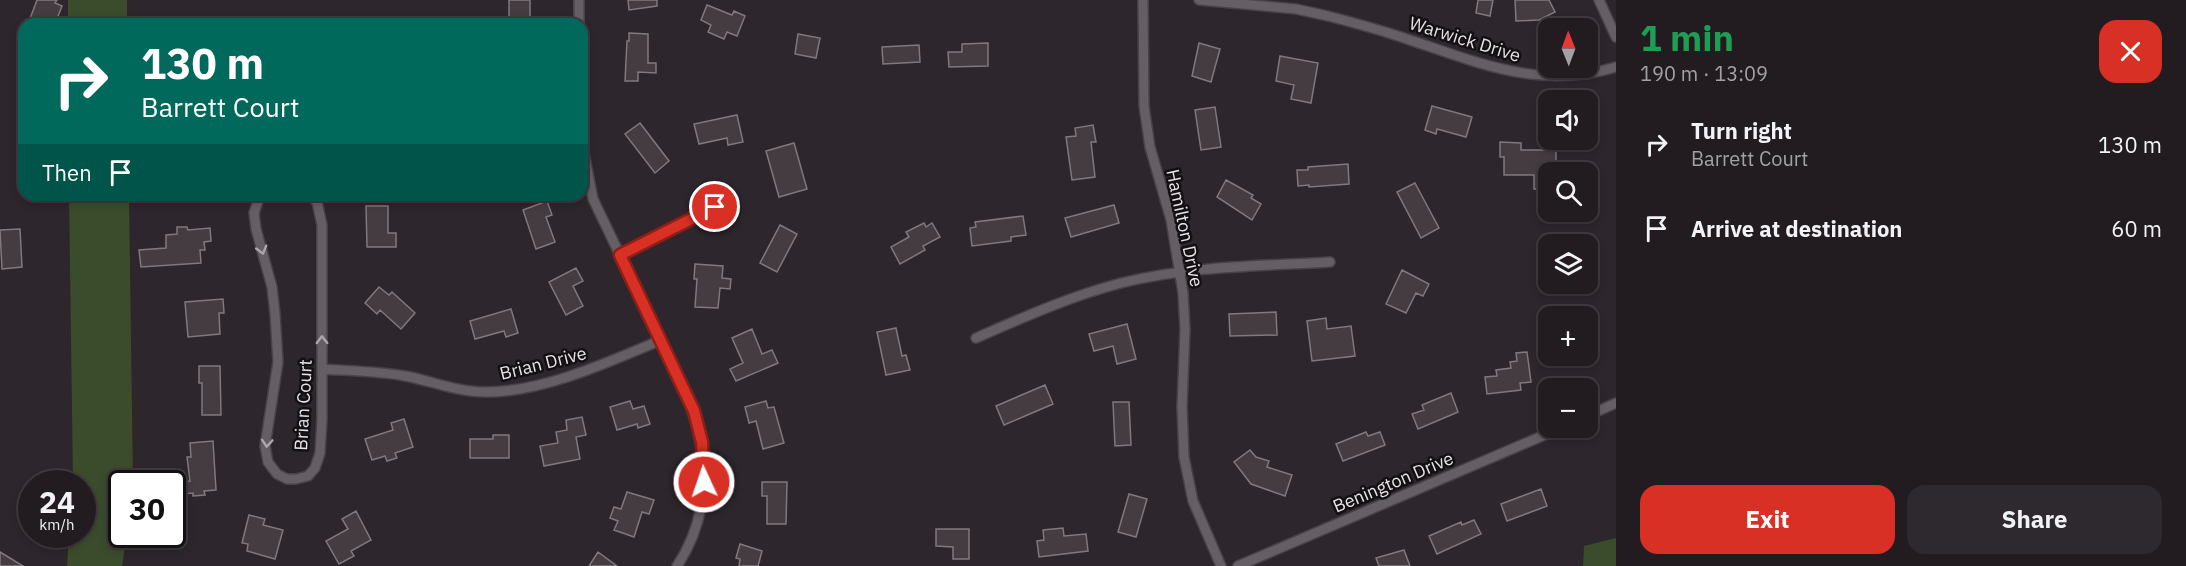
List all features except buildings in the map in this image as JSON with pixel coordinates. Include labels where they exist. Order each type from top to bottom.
[{"type":"street","points":[[579,0],[579,18]]},
{"type":"street","name":"Hamilton Drive","points":[[1143,0],[1143,85],[1149,137],[1181,273],[1185,329],[1182,407],[1184,457],[1193,501],[1221,566]]},
{"type":"street","name":"Warwick Drive","points":[[1199,0],[1296,9],[1328,16],[1524,74],[1573,77],[1616,67]]},
{"type":"street","points":[[1599,0],[1616,37]]},
{"type":"street","points":[[588,173],[593,199],[694,411],[702,442],[704,465],[702,503],[690,545],[678,566]]},
{"type":"street","name":"Brian Court","points":[[259,201],[255,221],[272,286],[278,352],[276,385],[265,446],[268,462],[277,474],[287,479],[308,476],[315,468],[320,453],[322,225],[316,201]]},
{"type":"street","points":[[620,255],[715,207]]},
{"type":"street","points":[[976,338],[1040,310],[1124,282],[1209,268],[1330,262]]},
{"type":"street","name":"Brian Drive","points":[[322,369],[406,376],[447,388],[467,391],[502,391],[573,375],[661,340]]},
{"type":"street","points":[[1598,411],[1616,403]]},
{"type":"street","name":"Benington Drive","points":[[1238,566],[1538,438]]},
{"type":"green space","points":[[68,0],[127,0],[127,18],[68,18]]},
{"type":"green space","points":[[69,201],[129,201],[133,470],[108,470],[108,548],[125,548],[122,566],[67,566],[68,548],[96,548],[96,470],[73,470]]},
{"type":"green space","points":[[1616,538],[1616,566],[1583,566],[1584,546]]},
{"type":"route","points":[[704,482],[702,442],[694,411],[620,255],[715,207]]}]
